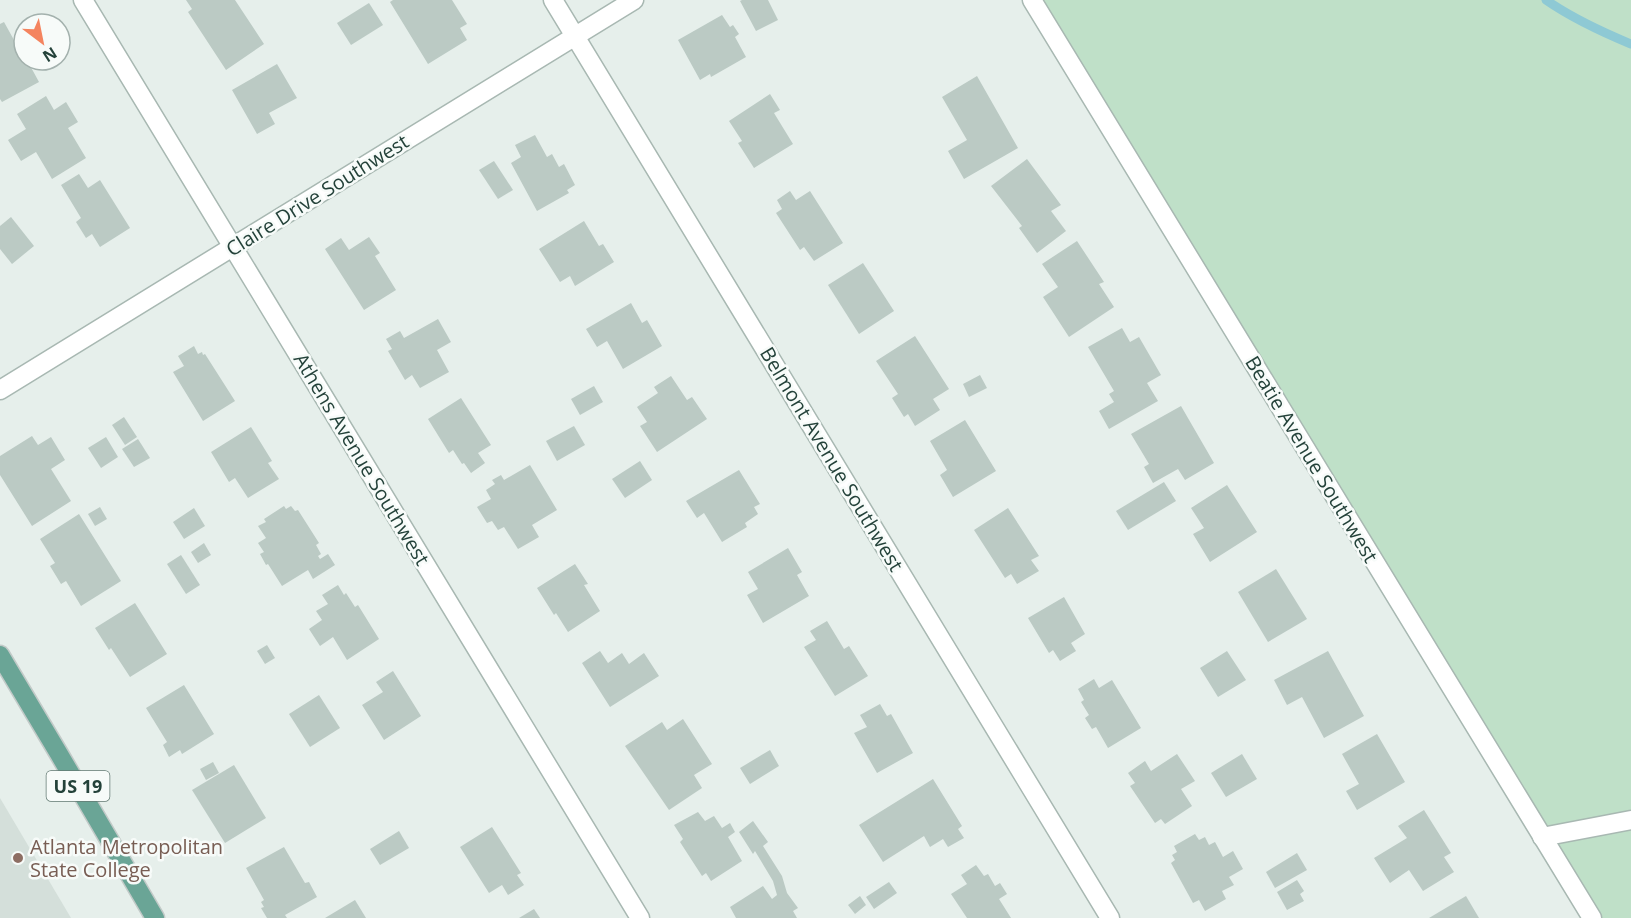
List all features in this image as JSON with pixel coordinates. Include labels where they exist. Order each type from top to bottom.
[{"type":"main road","name":"US 19","points":[[0,656],[154,918]]},
{"type":"street","name":"Athens Avenue Southwest","points":[[83,0],[640,918]]},
{"type":"street","name":"Belmont Avenue Southwest","points":[[554,0],[1110,918]]},
{"type":"street","name":"Claire Drive Southwest","points":[[0,390],[634,0]]},
{"type":"street","name":"Beatie Avenue Southwest","points":[[1032,0],[1592,918]]},
{"type":"street","points":[[1542,837],[1631,820]]},
{"type":"shaded area","name":"Atlanta Metropolitan State College","points":[[0,798],[71,918],[0,918]]},
{"type":"green space","points":[[1026,0],[1631,0],[1631,918],[1581,918]]},
{"type":"building","points":[[186,0],[235,0],[264,44],[226,70],[188,12],[192,9]]},
{"type":"building","points":[[393,0],[452,0],[467,24],[460,28],[467,40],[428,64],[390,2]]},
{"type":"building","points":[[768,0],[778,20],[756,31],[740,1]]},
{"type":"building","points":[[369,3],[383,25],[351,45],[337,23]]},
{"type":"building","points":[[722,15],[730,27],[733,25],[739,34],[735,37],[746,57],[711,77],[710,74],[700,80],[678,40]]},
{"type":"building","points":[[4,22],[12,36],[12,72],[34,72],[39,82],[2,102],[0,99],[0,24]]},
{"type":"building","points":[[277,64],[297,98],[269,113],[275,124],[257,134],[232,90]]},
{"type":"building","points":[[977,76],[1018,148],[964,179],[948,151],[967,140],[942,97]]},
{"type":"building","points":[[770,94],[780,110],[774,113],[793,144],[754,168],[738,143],[742,141],[729,121]]},
{"type":"building","points":[[46,96],[54,110],[66,102],[78,122],[68,128],[86,158],[52,179],[36,152],[21,161],[8,140],[26,129],[17,114]]},
{"type":"building","points":[[535,135],[547,157],[552,154],[559,167],[564,164],[575,185],[567,190],[569,193],[537,211],[511,163],[521,157],[515,145]]},
{"type":"building","points":[[1027,159],[1061,205],[1051,211],[1066,231],[1037,253],[1019,228],[1022,226],[991,186]]},
{"type":"building","points":[[494,161],[513,190],[498,199],[479,170]]},
{"type":"building","points":[[79,174],[88,188],[100,180],[130,228],[100,247],[92,234],[86,238],[76,222],[81,218],[61,185]]},
{"type":"building","points":[[790,191],[796,200],[810,191],[843,243],[814,261],[804,247],[800,250],[776,213],[782,209],[777,200]]},
{"type":"building","points":[[11,217],[34,246],[12,264],[0,249],[0,226]]},
{"type":"building","points":[[584,221],[599,246],[603,244],[614,262],[575,286],[570,276],[560,282],[539,249]]},
{"type":"building","points":[[369,237],[380,253],[375,256],[396,290],[364,310],[325,249],[341,238],[349,250]]},
{"type":"building","points":[[1077,241],[1104,282],[1099,284],[1114,307],[1069,337],[1043,297],[1058,287],[1042,264]]},
{"type":"building","points":[[863,263],[894,311],[859,334],[828,285]]},
{"type":"building","points":[[631,303],[642,323],[647,320],[662,346],[623,369],[607,341],[597,347],[586,329]]},
{"type":"building","points":[[438,319],[451,342],[437,350],[449,372],[420,388],[412,375],[405,380],[388,351],[392,349],[386,339],[400,331],[404,338]]},
{"type":"building","points":[[1122,328],[1130,342],[1139,337],[1161,375],[1147,383],[1158,401],[1109,429],[1099,411],[1114,402],[1109,394],[1114,391],[1088,347]]},
{"type":"building","points":[[915,336],[949,389],[933,399],[940,410],[915,426],[908,414],[904,417],[892,398],[898,394],[876,361]]},
{"type":"building","points":[[194,346],[198,354],[202,352],[203,355],[205,354],[235,401],[203,421],[173,372],[184,366],[178,356]]},
{"type":"building","points":[[980,375],[987,388],[969,397],[963,384]]},
{"type":"building","points":[[671,376],[687,400],[692,397],[707,419],[657,452],[640,426],[647,422],[637,407],[658,393],[654,387]]},
{"type":"building","points":[[594,386],[603,402],[580,415],[571,399]]},
{"type":"building","points":[[461,398],[491,445],[478,453],[485,463],[471,473],[453,450],[449,453],[428,419]]},
{"type":"building","points":[[1181,406],[1214,463],[1185,480],[1178,469],[1153,483],[1144,467],[1149,464],[1131,434]]},
{"type":"building","points":[[124,417],[137,437],[125,445],[112,425]]},
{"type":"building","points":[[965,420],[996,471],[953,497],[940,475],[947,470],[930,441]]},
{"type":"building","points":[[574,426],[585,445],[557,461],[546,441]]},
{"type":"building","points":[[251,427],[272,461],[268,463],[279,479],[248,498],[235,478],[229,482],[211,452]]},
{"type":"building","points":[[32,436],[38,445],[51,437],[65,460],[51,469],[71,501],[32,526],[0,475],[0,456]]},
{"type":"building","points":[[106,437],[118,457],[101,468],[88,448]]},
{"type":"building","points":[[138,439],[150,458],[134,467],[122,449]]},
{"type":"building","points":[[640,461],[652,480],[625,498],[612,479]]},
{"type":"building","points":[[530,465],[557,510],[532,525],[539,537],[518,549],[504,527],[498,530],[492,521],[487,523],[477,507],[491,499],[486,490],[495,484],[492,480],[501,475],[504,480]]},
{"type":"building","points":[[739,470],[760,504],[754,507],[758,514],[745,523],[747,527],[722,542],[704,513],[697,518],[686,501]]},
{"type":"building","points":[[1164,482],[1176,501],[1128,530],[1116,511]]},
{"type":"building","points":[[1227,485],[1257,532],[1210,562],[1193,534],[1204,528],[1191,508]]},
{"type":"building","points":[[284,506],[286,509],[291,506],[295,511],[298,510],[319,543],[316,545],[321,554],[318,556],[320,559],[328,554],[335,565],[313,579],[308,570],[282,586],[260,554],[264,552],[258,543],[266,538],[258,526],[266,522],[264,519]]},
{"type":"building","points":[[100,507],[107,519],[95,526],[88,514]]},
{"type":"building","points":[[194,508],[205,526],[184,539],[173,522]]},
{"type":"building","points":[[1008,508],[1039,556],[1031,560],[1039,571],[1017,584],[1011,574],[1005,578],[974,530]]},
{"type":"building","points":[[79,514],[121,581],[81,606],[66,581],[61,584],[50,566],[55,563],[40,539]]},
{"type":"building","points":[[204,543],[211,555],[198,563],[191,552]]},
{"type":"building","points":[[788,548],[802,572],[797,575],[809,596],[763,623],[747,595],[758,589],[748,572]]},
{"type":"building","points":[[181,555],[200,585],[186,594],[167,564]]},
{"type":"building","points":[[575,564],[588,584],[584,585],[600,611],[568,632],[537,588]]},
{"type":"building","points":[[1276,569],[1307,619],[1268,642],[1238,592]]},
{"type":"building","points":[[338,585],[355,607],[358,605],[379,639],[347,660],[333,637],[320,646],[309,629],[322,620],[316,611],[328,604],[322,595]]},
{"type":"building","points":[[1064,597],[1085,634],[1071,643],[1076,651],[1060,661],[1053,650],[1049,653],[1028,618]]},
{"type":"building","points":[[135,603],[167,654],[130,677],[95,628]]},
{"type":"building","points":[[827,621],[844,649],[849,646],[868,676],[835,696],[804,647],[816,640],[810,631]]},
{"type":"building","points":[[267,645],[275,658],[265,664],[257,651]]},
{"type":"building","points":[[600,651],[608,663],[622,653],[629,664],[644,653],[659,676],[610,707],[582,663]]},
{"type":"building","points":[[1227,651],[1246,680],[1218,697],[1200,668]]},
{"type":"building","points":[[1328,651],[1364,716],[1324,738],[1302,697],[1287,705],[1274,680]]},
{"type":"building","points":[[393,671],[421,716],[384,740],[362,705],[383,692],[376,682]]},
{"type":"building","points":[[1094,679],[1099,688],[1112,680],[1141,728],[1108,748],[1096,727],[1092,729],[1085,718],[1089,715],[1081,702],[1084,700],[1078,689]]},
{"type":"building","points":[[184,685],[214,734],[182,754],[180,750],[169,757],[163,745],[167,742],[146,708]]},
{"type":"building","points":[[319,695],[340,728],[310,747],[289,714]]},
{"type":"building","points":[[880,704],[887,716],[891,714],[913,753],[877,773],[854,733],[867,727],[860,715]]},
{"type":"building","points":[[683,719],[712,764],[694,775],[702,788],[669,810],[625,746],[662,722],[667,730]]},
{"type":"building","points":[[1377,734],[1405,782],[1357,810],[1346,791],[1359,784],[1342,754]]},
{"type":"building","points":[[770,750],[779,766],[750,784],[740,768]]},
{"type":"building","points":[[1177,754],[1195,781],[1181,789],[1192,806],[1165,824],[1161,819],[1155,823],[1130,786],[1135,783],[1128,773],[1145,761],[1151,771]]},
{"type":"building","points":[[1242,754],[1257,779],[1226,797],[1211,773]]},
{"type":"building","points":[[213,762],[219,773],[206,780],[200,769]]},
{"type":"building","points":[[234,765],[266,818],[225,843],[192,790]]},
{"type":"building","points":[[933,779],[962,826],[958,829],[964,838],[948,847],[943,839],[930,847],[924,836],[883,862],[859,825]]},
{"type":"building","points":[[1424,810],[1451,853],[1444,857],[1454,872],[1423,891],[1409,870],[1390,883],[1374,858],[1407,838],[1398,826]]},
{"type":"building","points":[[698,812],[705,821],[714,816],[722,828],[730,823],[735,832],[728,837],[742,861],[711,881],[706,873],[702,876],[680,842],[683,839],[674,825]]},
{"type":"building","points":[[753,821],[768,842],[763,846],[782,876],[787,893],[798,908],[793,911],[797,918],[736,918],[730,907],[763,886],[772,899],[777,895],[773,881],[755,851],[753,854],[739,832]]},
{"type":"building","points":[[492,827],[521,873],[517,875],[524,885],[508,895],[502,885],[489,893],[460,847]]},
{"type":"building","points":[[399,831],[409,848],[380,865],[370,849]]},
{"type":"building","points":[[1195,834],[1199,840],[1205,837],[1209,845],[1215,842],[1223,857],[1233,851],[1243,869],[1229,877],[1234,885],[1222,891],[1226,899],[1205,911],[1199,900],[1193,903],[1171,863],[1175,860],[1172,855],[1177,852],[1174,846]]},
{"type":"building","points":[[284,847],[305,883],[309,882],[317,897],[285,915],[287,918],[267,918],[261,908],[264,907],[261,902],[264,900],[246,868]]},
{"type":"building","points":[[1297,853],[1307,870],[1275,888],[1266,872]]},
{"type":"building","points":[[976,865],[984,876],[988,874],[995,886],[1000,883],[1007,894],[999,899],[1011,918],[967,918],[951,894],[967,884],[961,875]]},
{"type":"building","points":[[1297,880],[1304,891],[1300,894],[1304,901],[1287,910],[1277,892]]},
{"type":"building","points":[[889,882],[897,893],[874,909],[866,897]]},
{"type":"building","points":[[860,896],[866,905],[855,914],[848,905]]},
{"type":"building","points":[[1466,896],[1479,918],[1429,918]]},
{"type":"building","points":[[355,900],[366,918],[325,918]]},
{"type":"building","points":[[534,909],[540,918],[519,918]]},
{"type":"waterway","points":[[1546,0],[1587,24],[1631,44]]},
{"type":"place","name":"Atlanta Metropolitan State College","points":[[18,858]]}]
